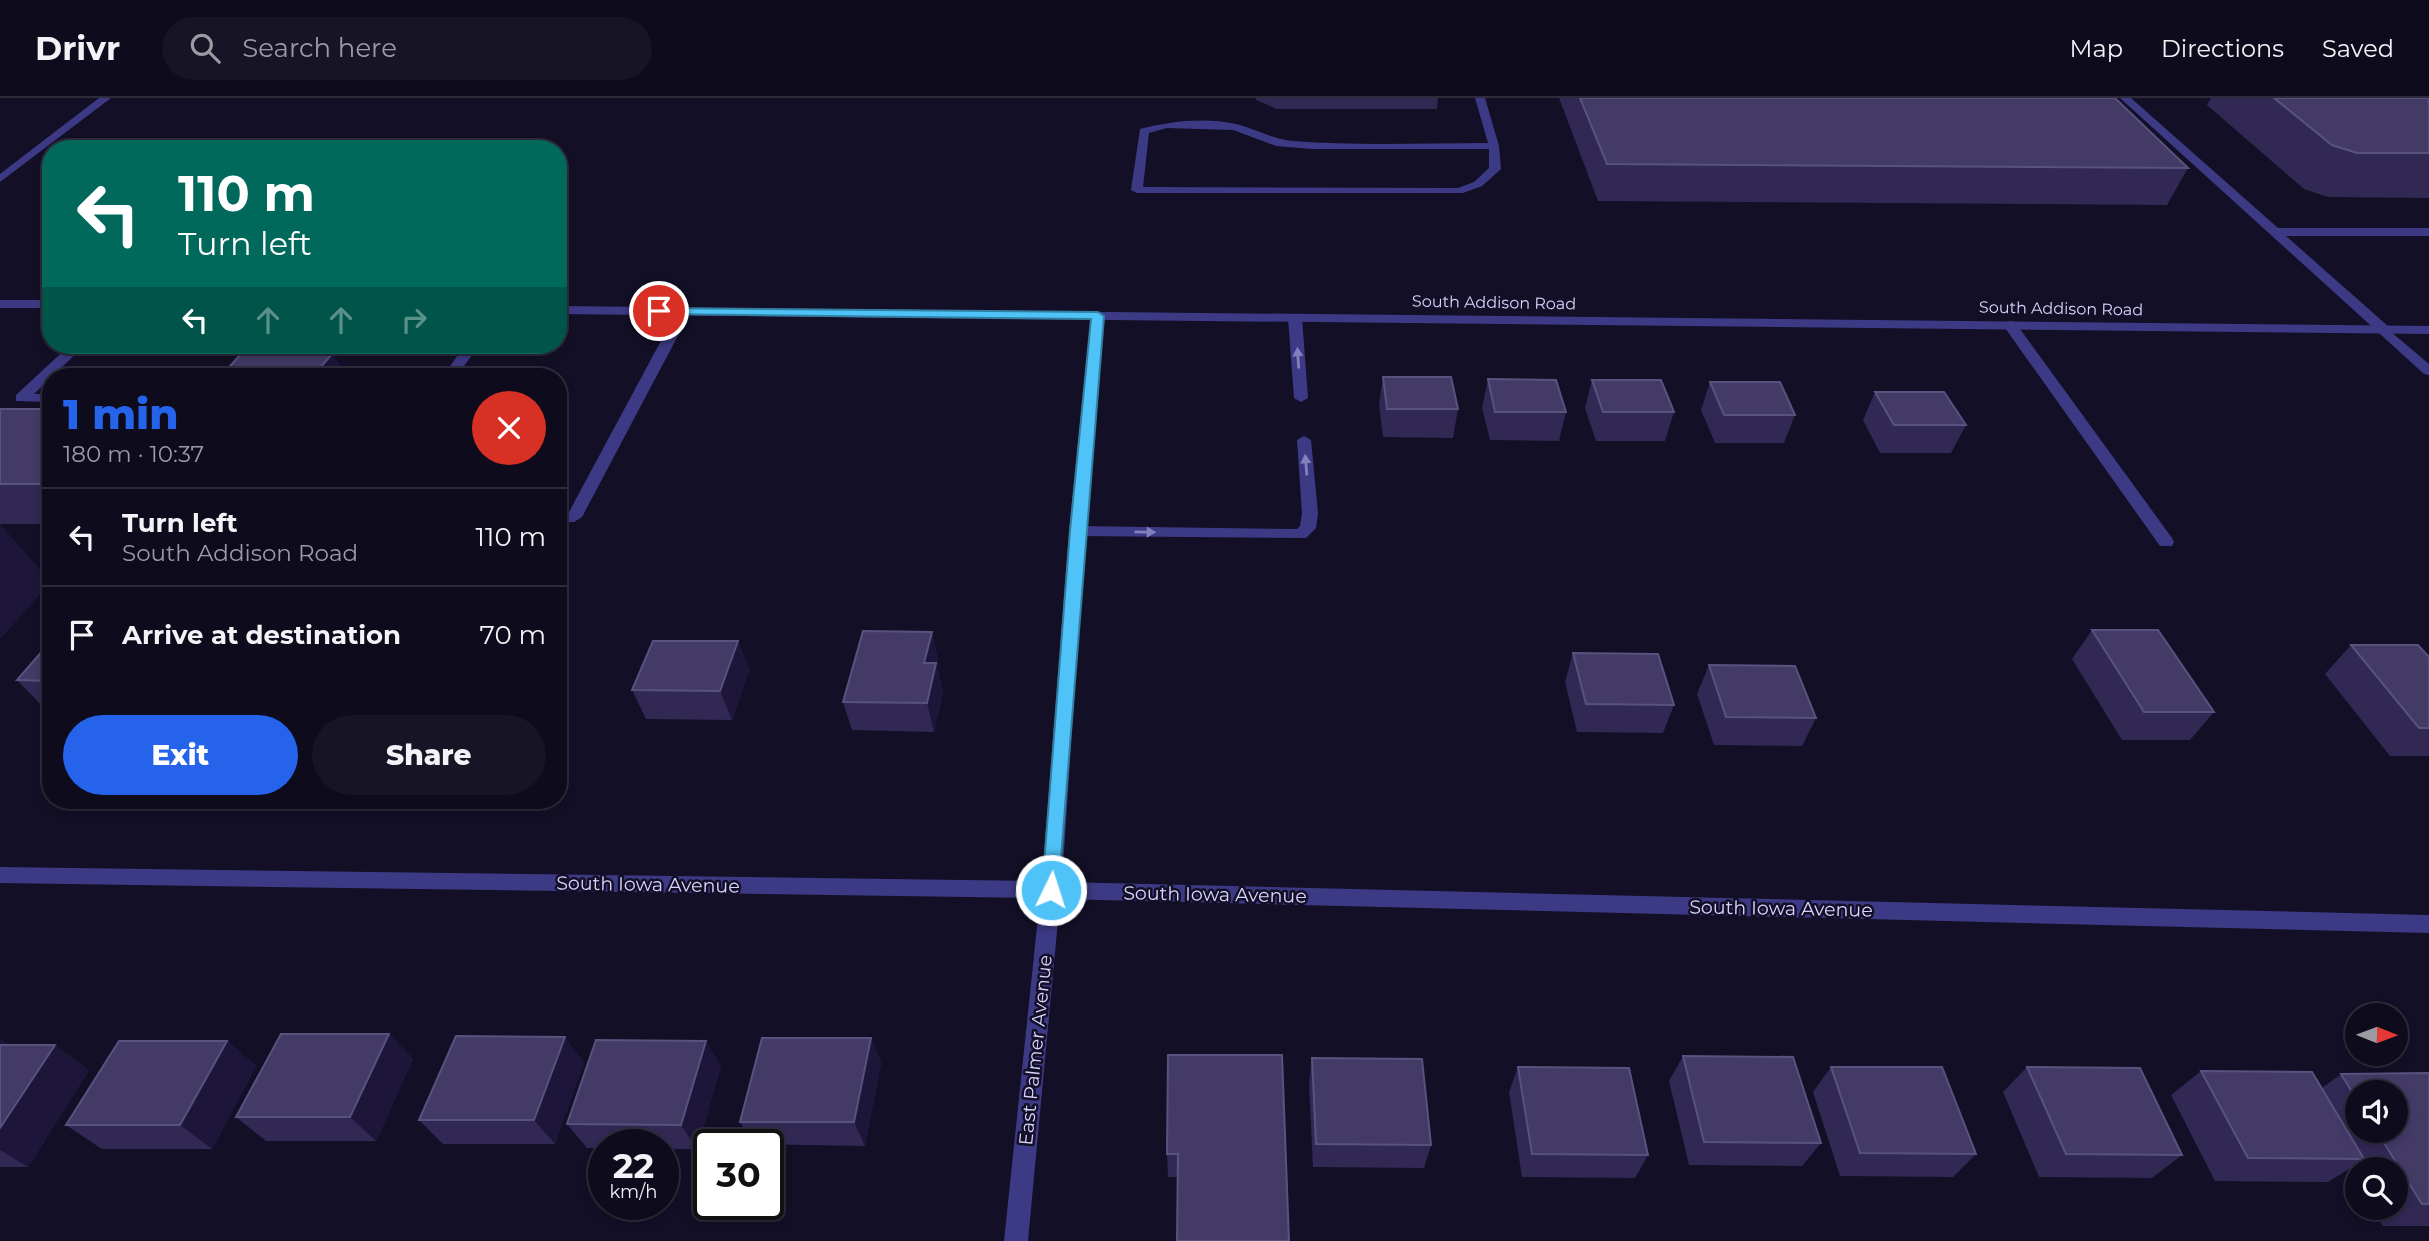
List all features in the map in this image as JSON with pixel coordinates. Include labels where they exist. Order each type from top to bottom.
[{"type":"street","points":[[51,140],[106,98]]},
{"type":"street","points":[[1480,98],[1494,146],[1495,169],[1478,184],[1459,191],[1137,190],[1144,131],[1167,125],[1235,127],[1276,143],[1312,146],[1494,146]]},
{"type":"street","points":[[2125,98],[2429,371]]},
{"type":"street","points":[[0,179],[42,147]]},
{"type":"street","points":[[2275,232],[2429,232]]},
{"type":"street","points":[[0,303],[42,304]]},
{"type":"street","name":"South Addison Road","points":[[567,310],[2429,330]]},
{"type":"street","points":[[567,517],[574,517],[684,311]]},
{"type":"street","name":"East Palmer Avenue","points":[[1016,1241],[1051,890],[1077,531],[1098,316]]},
{"type":"street","points":[[1295,318],[1301,398]]},
{"type":"street","points":[[2010,325],[2166,542]]},
{"type":"street","points":[[53,368],[68,354]]},
{"type":"street","points":[[253,368],[266,354]]},
{"type":"street","points":[[42,378],[21,398],[42,398]]},
{"type":"street","points":[[1077,531],[1300,534],[1308,528],[1310,513],[1304,440]]},
{"type":"street","name":"South Iowa Avenue","points":[[0,875],[1051,890],[2429,924]]},
{"type":"building","points":[[1580,98],[2115,98],[2188,168],[1607,164]]},
{"type":"building","points":[[2274,98],[2429,98],[2429,153],[2357,153],[2332,145]]},
{"type":"building","points":[[241,354],[332,354],[320,368],[228,368]]},
{"type":"building","points":[[1383,377],[1451,377],[1458,409],[1387,409]]},
{"type":"building","points":[[1488,379],[1556,380],[1566,412],[1495,412]]},
{"type":"building","points":[[1592,380],[1661,380],[1674,412],[1603,412]]},
{"type":"building","points":[[1710,382],[1780,382],[1795,415],[1724,415]]},
{"type":"building","points":[[1875,392],[1944,392],[1966,425],[1894,425]]},
{"type":"building","points":[[0,409],[42,409],[42,484],[0,484]]},
{"type":"building","points":[[2092,630],[2158,630],[2214,712],[2144,712]]},
{"type":"building","points":[[863,631],[932,632],[924,663],[936,663],[927,703],[843,702]]},
{"type":"building","points":[[653,641],[738,641],[720,691],[632,690]]},
{"type":"building","points":[[2351,645],[2418,645],[2429,657],[2429,728],[2419,728]]},
{"type":"building","points":[[42,651],[42,681],[17,680]]},
{"type":"building","points":[[1573,653],[1658,654],[1674,705],[1586,704]]},
{"type":"building","points":[[1709,665],[1795,666],[1816,718],[1726,717]]},
{"type":"building","points":[[281,1034],[389,1034],[350,1117],[236,1117]]},
{"type":"building","points":[[456,1036],[565,1037],[534,1120],[419,1120]]},
{"type":"building","points":[[762,1038],[871,1038],[854,1122],[740,1122]]},
{"type":"building","points":[[596,1040],[706,1041],[681,1125],[567,1124]]},
{"type":"building","points":[[119,1041],[227,1041],[180,1125],[66,1125]]},
{"type":"building","points":[[0,1045],[55,1045],[0,1128]]},
{"type":"building","points":[[1168,1055],[1282,1055],[1289,1241],[1177,1241],[1178,1154],[1167,1154]]},
{"type":"building","points":[[1683,1056],[1793,1057],[1821,1143],[1704,1142]]},
{"type":"building","points":[[1312,1058],[1422,1059],[1431,1145],[1316,1144]]},
{"type":"building","points":[[1518,1067],[1629,1068],[1648,1155],[1532,1154]]},
{"type":"building","points":[[1831,1067],[1942,1067],[1976,1154],[1860,1153]]},
{"type":"building","points":[[2027,1067],[2140,1068],[2182,1155],[2066,1154]]},
{"type":"building","points":[[2201,1071],[2312,1072],[2345,1127],[2345,1143],[2354,1143],[2363,1157],[2345,1159],[2248,1158]]},
{"type":"building","points":[[2429,1073],[2429,1204],[2422,1204],[2408,1181],[2408,1157],[2393,1157],[2384,1143],[2408,1143],[2408,1080],[2345,1080],[2341,1074]]},
{"type":"route","points":[[659,311],[1098,316],[1077,531],[1051,890]]}]
